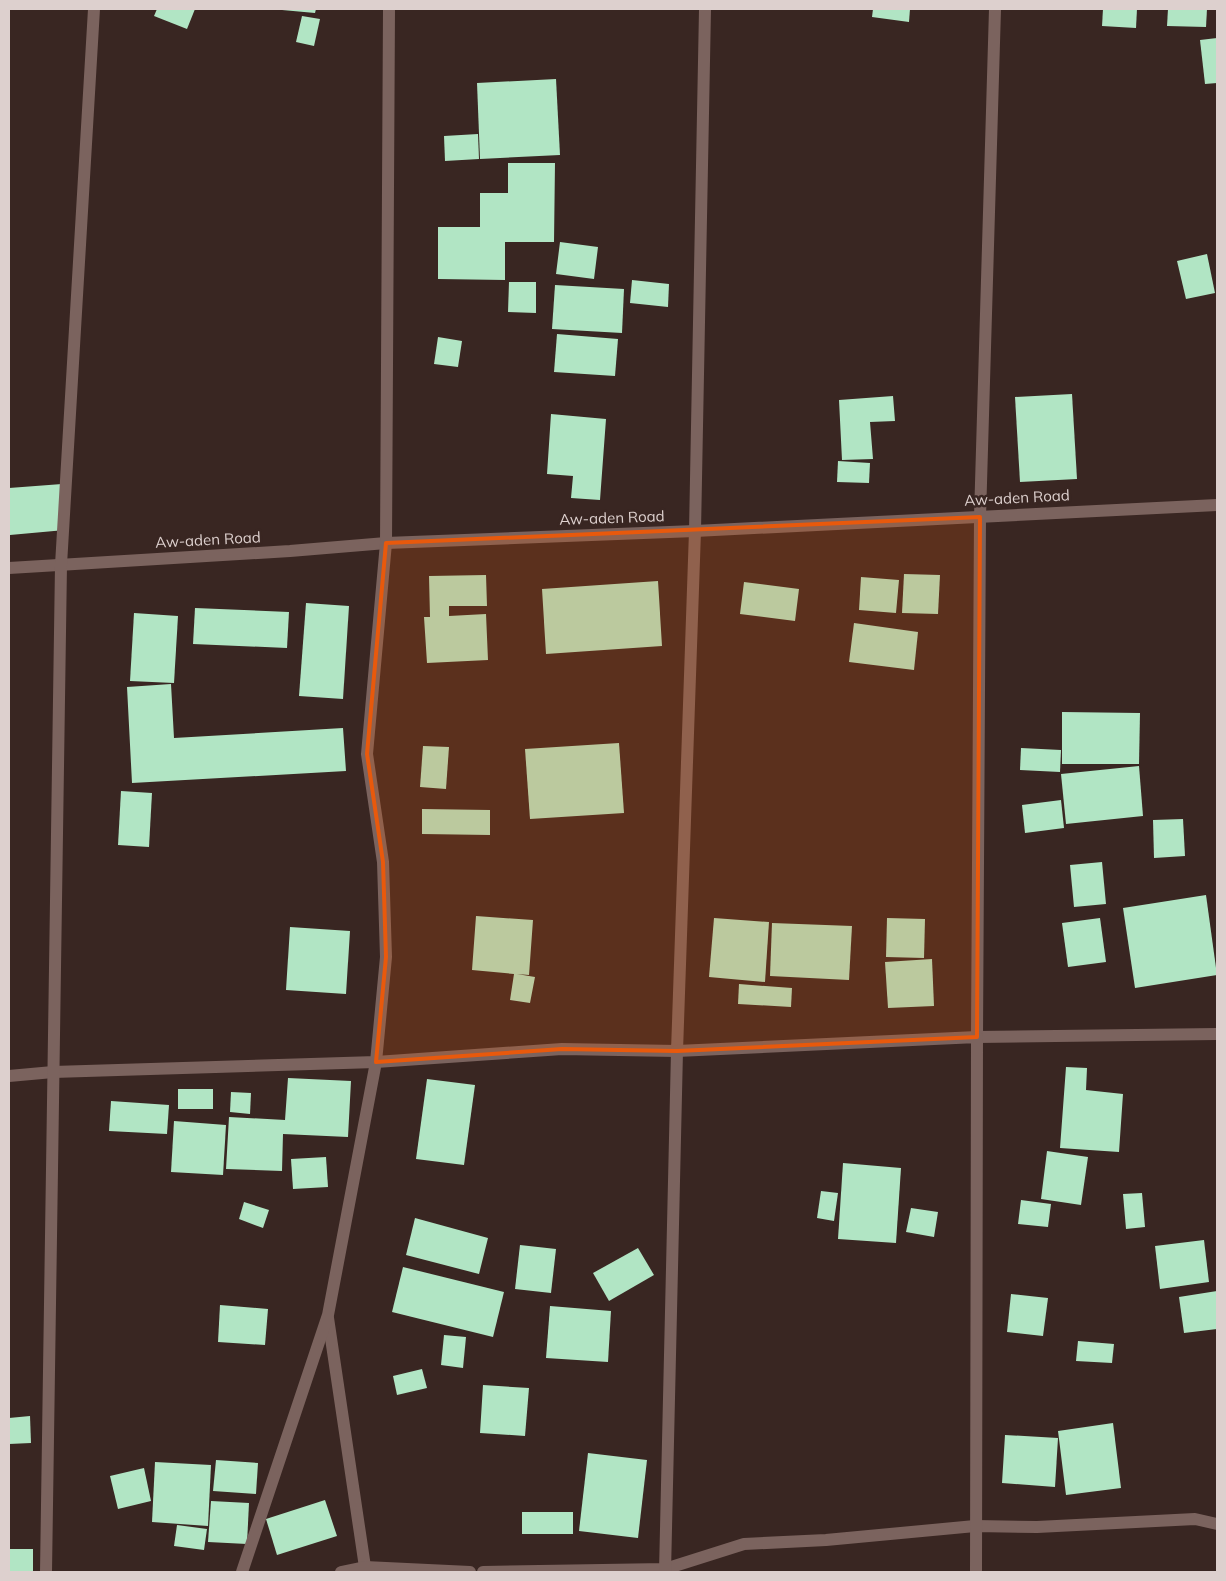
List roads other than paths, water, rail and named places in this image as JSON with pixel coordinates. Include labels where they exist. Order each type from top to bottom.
[{"type":"street","points":[[46,1572],[61,564],[94,9]]},
{"type":"street","points":[[242,1572],[328,1314],[376,1062],[386,956],[384,872],[367,754],[386,543],[389,9]]},
{"type":"street","points":[[665,1571],[678,1051],[695,531],[705,9]]},
{"type":"street","points":[[976,1572],[980,516],[994,9]]},
{"type":"street","name":"Aw-aden Road","points":[[9,568],[290,551],[386,543],[695,531],[1217,505]]},
{"type":"street","points":[[9,1076],[53,1072],[376,1062],[562,1049],[678,1051],[977,1037],[1217,1034]]},
{"type":"street","points":[[328,1314],[365,1570]]},
{"type":"street","points":[[483,1572],[665,1571],[744,1544],[826,1540],[975,1526],[1036,1527],[1195,1519],[1217,1524]]},
{"type":"street","points":[[341,1572],[365,1570],[470,1572]]}]
